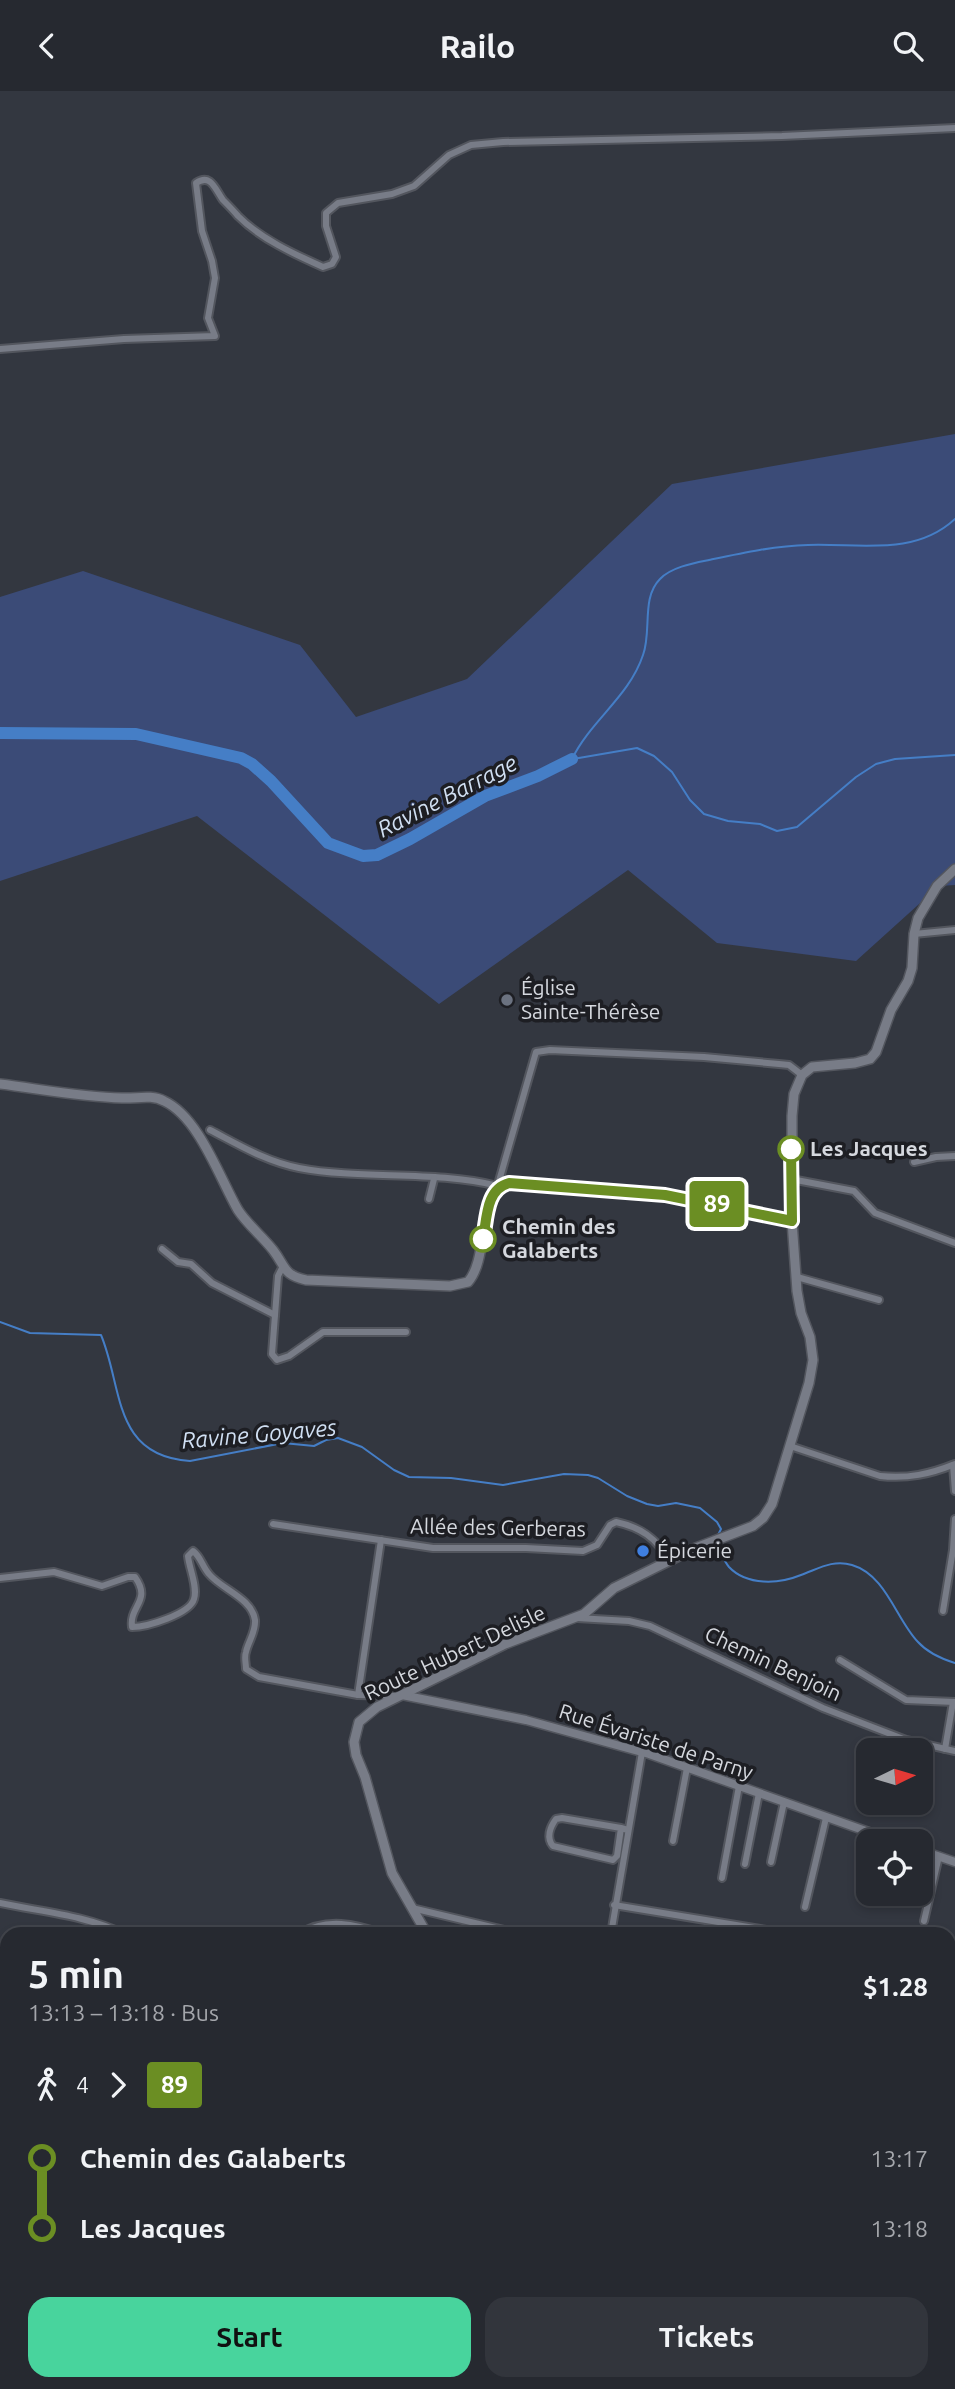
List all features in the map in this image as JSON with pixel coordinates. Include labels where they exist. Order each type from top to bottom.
[{"type":"main road","points":[[790,1446],[810,1383],[813,1360],[810,1336],[801,1313],[792,1221],[794,1094],[802,1075],[812,1067],[855,1063],[870,1059],[876,1052],[891,1010],[908,981],[918,918],[937,886],[955,869]]},
{"type":"main road","points":[[0,1084],[166,1101],[184,1117],[197,1135],[224,1179],[239,1211],[293,1277],[306,1280],[450,1286],[468,1282],[478,1265],[491,1201],[497,1187],[509,1183],[665,1195],[792,1221]]},
{"type":"main road","name":"Route Hubert Delisle","points":[[423,1927],[392,1873],[354,1742],[359,1722],[367,1713],[505,1644],[575,1618],[591,1609],[614,1588],[668,1560],[753,1526],[763,1518],[772,1504],[790,1446]]},
{"type":"street","points":[[0,349],[124,339],[215,337],[208,318],[215,278],[202,231],[195,191],[196,183],[203,179],[214,184],[224,201],[244,221],[282,246],[323,267],[332,264],[336,257],[326,226],[326,213],[338,203],[392,194],[414,187],[449,155],[471,145],[955,128]]},
{"type":"street","points":[[914,934],[955,930]]},
{"type":"street","points":[[210,1130],[271,1160],[297,1168],[457,1179],[497,1187],[536,1052],[550,1050],[704,1057],[789,1065],[802,1075]]},
{"type":"street","points":[[915,1162],[955,1156]]},
{"type":"street","points":[[429,1199],[434,1179]]},
{"type":"street","points":[[791,1179],[854,1191],[875,1213],[955,1243]]},
{"type":"street","points":[[162,1249],[178,1262],[191,1264],[212,1283],[275,1315]]},
{"type":"street","points":[[283,1266],[278,1276],[272,1354],[277,1360],[289,1356],[323,1332],[406,1332]]},
{"type":"street","points":[[797,1277],[879,1300]]},
{"type":"street","points":[[790,1446],[880,1476],[895,1478],[932,1473],[954,1464],[955,1491]]},
{"type":"street","points":[[943,1611],[955,1519]]},
{"type":"street","name":"Allée des Gerberas","points":[[273,1524],[433,1548],[526,1548],[583,1552],[597,1545],[611,1524],[619,1522],[645,1532],[660,1545],[668,1560]]},
{"type":"street","name":"Allée des Gerberas","points":[[358,1695],[381,1540]]},
{"type":"street","points":[[0,1578],[54,1571],[102,1586],[135,1577],[141,1586],[142,1597],[131,1620],[132,1627],[142,1627],[188,1609],[195,1598],[188,1556],[193,1551],[199,1555],[206,1571],[221,1587],[240,1598],[255,1620],[245,1654],[246,1669],[259,1677],[358,1695],[402,1695]]},
{"type":"street","name":"Chemin Benjoin","points":[[575,1618],[629,1621],[650,1626],[823,1709],[906,1739],[955,1751]]},
{"type":"street","points":[[840,1660],[906,1700],[954,1702],[945,1749]]},
{"type":"street","name":"Rue Évariste de Parny","points":[[402,1695],[526,1720],[642,1752],[859,1829]]},
{"type":"street","points":[[625,1829],[556,1818],[549,1838],[552,1846],[613,1860],[617,1856],[625,1829],[642,1752]]},
{"type":"street","points":[[673,1842],[687,1768]]},
{"type":"street","points":[[722,1878],[739,1786]]},
{"type":"street","points":[[745,1864],[759,1793]]},
{"type":"street","points":[[771,1862],[784,1802]]},
{"type":"street","points":[[806,1907],[826,1818]]},
{"type":"street","points":[[612,1927],[625,1829]]},
{"type":"street","points":[[933,1854],[955,1862]]},
{"type":"street","points":[[924,1921],[939,1856]]},
{"type":"street","points":[[0,1903],[73,1917],[108,1927]]},
{"type":"street","points":[[614,1905],[748,1927]]},
{"type":"street","points":[[412,1908],[477,1927]]},
{"type":"street","points":[[314,1927],[323,1923],[339,1922],[358,1927]]},
{"type":"shaded area","points":[[955,434],[955,885],[939,886],[856,961],[717,943],[628,870],[439,1004],[197,816],[0,881],[0,597],[83,571],[300,645],[356,717],[467,679],[672,484]]},
{"type":"waterway","points":[[572,759],[589,732],[637,670],[646,646],[651,596],[654,587],[665,575],[690,564],[770,548],[904,543],[922,539],[955,519]]},
{"type":"waterway","name":"Ravine Barrage","points":[[0,733],[136,734],[241,758],[271,781],[328,843],[363,856],[377,855],[485,796],[538,776],[572,759]]},
{"type":"waterway","points":[[573,759],[637,748],[654,756],[672,772],[690,800],[704,814],[728,821],[760,824],[777,831],[797,827],[856,777],[876,764],[895,759],[955,755]]},
{"type":"waterway","name":"Ravine Goyaves","points":[[0,1322],[30,1333],[101,1335],[118,1396],[133,1433],[146,1447],[165,1456],[190,1461],[283,1443],[314,1446],[338,1438],[362,1447],[394,1470],[409,1477],[451,1478],[503,1485],[564,1474],[588,1475],[647,1504],[658,1506],[676,1503],[700,1508],[717,1522],[721,1529],[718,1535]]},
{"type":"waterway","name":"Ravine Goyaves","points":[[716,1544],[729,1567],[745,1578],[754,1580],[783,1580],[838,1563],[864,1570],[882,1588],[918,1642],[935,1655],[955,1663]]},
{"type":"bus line","name":"89","points":[[483,1239],[494,1192],[501,1185],[509,1183],[665,1195],[792,1221],[791,1149]]},
{"type":"place","name":"Église Sainte-Thérèse","points":[[507,1000]]},
{"type":"place","name":"Les Jacques","points":[[791,1149]]},
{"type":"place","name":"Chemin des Galaberts","points":[[483,1239]]},
{"type":"place","name":"Épicerie","points":[[643,1551]]}]
